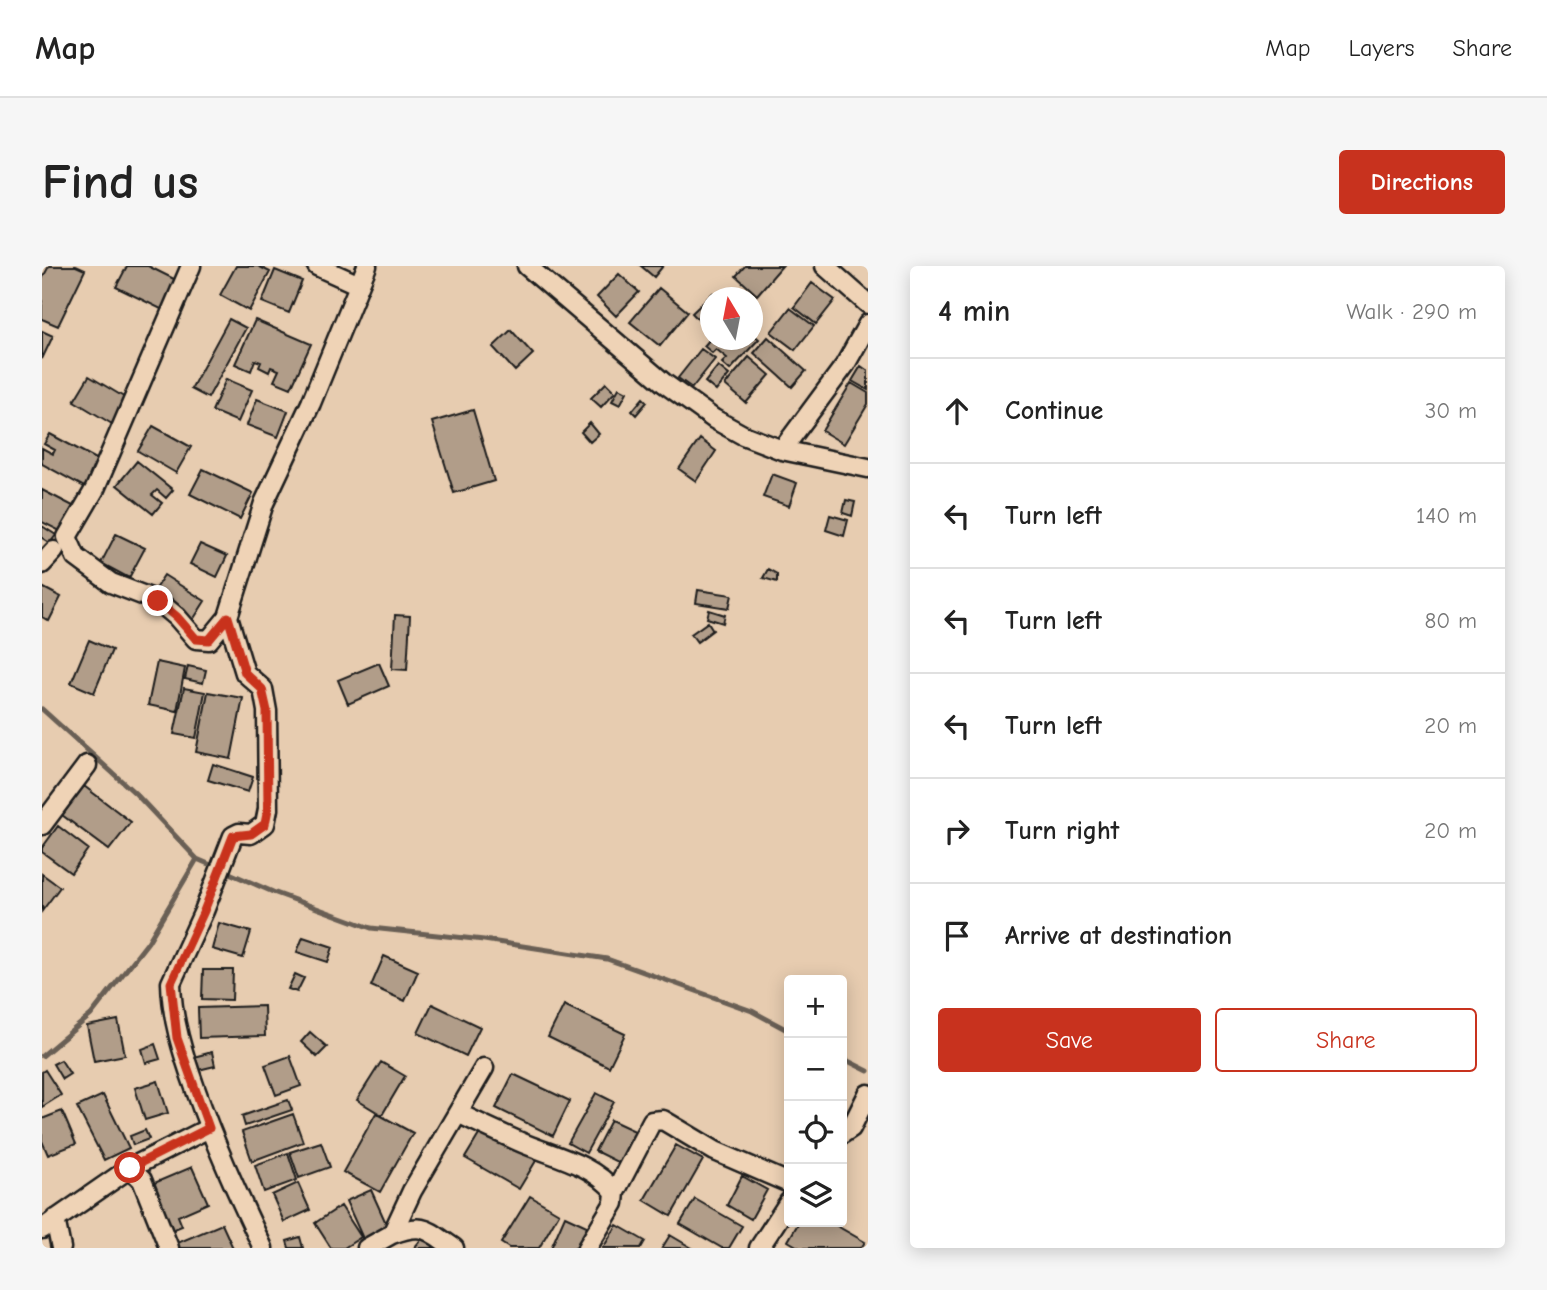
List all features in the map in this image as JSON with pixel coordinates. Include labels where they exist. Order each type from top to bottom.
[{"type":"street","points":[[191,266],[95,489],[67,537],[76,557],[111,583],[158,601],[177,617],[196,639],[209,640],[228,617],[264,503],[311,403],[367,266]]},
{"type":"street","points":[[317,266],[359,285]]},
{"type":"street","points":[[527,266],[691,404],[744,435],[782,450],[868,468]]},
{"type":"street","points":[[825,266],[868,304]]},
{"type":"street","points":[[782,450],[845,366],[868,324]]},
{"type":"street","points":[[228,617],[245,673],[262,689],[265,700],[268,809],[265,824],[251,834],[233,836],[171,983],[177,1038],[209,1128],[263,1248]]},
{"type":"street","points":[[42,825],[87,765]]},
{"type":"street","points":[[391,1234],[412,1191],[484,1068]]},
{"type":"street","points":[[847,1131],[851,1128],[868,1094]]},
{"type":"street","points":[[458,1113],[519,1142],[584,1167],[615,1192]]},
{"type":"street","points":[[587,1248],[614,1203],[615,1192],[652,1121],[663,1120],[715,1151],[784,1181]]},
{"type":"street","points":[[61,1248],[49,1224],[130,1168],[209,1128]]},
{"type":"street","points":[[130,1168],[142,1180],[169,1248]]},
{"type":"street","points":[[412,1191],[417,1213],[427,1230]]},
{"type":"street","points":[[759,1248],[784,1210]]},
{"type":"street","points":[[367,1248],[391,1234],[413,1227],[427,1230],[454,1248]]},
{"type":"building","points":[[49,266],[76,266],[85,270],[58,326],[42,319],[42,279]]},
{"type":"building","points":[[127,266],[148,266],[178,281],[163,310],[116,287]]},
{"type":"building","points":[[236,266],[258,266],[270,272],[249,311],[220,295]]},
{"type":"building","points":[[641,266],[663,266],[654,277]]},
{"type":"building","points":[[745,266],[782,266],[763,288],[748,287],[736,276]]},
{"type":"building","points":[[275,270],[302,281],[289,313],[262,302]]},
{"type":"building","points":[[619,274],[639,292],[616,316],[597,297]]},
{"type":"building","points":[[812,283],[835,300],[816,324],[794,307]]},
{"type":"building","points":[[659,288],[688,312],[660,346],[630,322]]},
{"type":"building","points":[[700,305],[700,321],[692,313]]},
{"type":"building","points":[[790,308],[814,326],[795,350],[771,332]]},
{"type":"building","points":[[229,319],[246,328],[208,398],[191,389]]},
{"type":"building","points":[[255,320],[311,344],[291,388],[274,381],[279,370],[271,367],[269,372],[259,367],[261,362],[255,360],[251,371],[235,364]]},
{"type":"building","points":[[511,330],[533,354],[515,371],[493,347]]},
{"type":"building","points":[[42,331],[53,336],[42,359]]},
{"type":"building","points":[[768,337],[806,371],[792,387],[754,353],[763,350],[763,343]]},
{"type":"building","points":[[700,350],[715,359],[692,388],[678,378]]},
{"type":"building","points":[[717,350],[749,350],[730,370],[722,363],[727,358]]},
{"type":"building","points":[[749,357],[770,375],[746,403],[725,385]]},
{"type":"building","points":[[718,366],[729,375],[716,391],[705,382]]},
{"type":"building","points":[[861,366],[868,371],[868,390],[852,381]]},
{"type":"building","points":[[89,376],[132,402],[117,427],[74,401]]},
{"type":"building","points":[[226,379],[252,390],[238,422],[212,411]]},
{"type":"building","points":[[606,383],[615,392],[601,407],[591,398]]},
{"type":"building","points":[[851,383],[868,393],[868,404],[844,444],[822,431]]},
{"type":"building","points":[[619,388],[627,392],[620,405],[612,401]]},
{"type":"building","points":[[643,398],[647,402],[636,415],[632,411]]},
{"type":"building","points":[[257,399],[288,411],[278,437],[247,425]]},
{"type":"building","points":[[473,410],[494,481],[454,493],[432,422]]},
{"type":"building","points":[[590,423],[599,434],[590,442],[581,432]]},
{"type":"building","points":[[153,426],[191,447],[176,473],[138,451]]},
{"type":"building","points":[[50,434],[100,461],[86,488],[42,464],[42,448],[53,454],[55,450],[44,444]]},
{"type":"building","points":[[700,439],[716,451],[696,481],[679,469]]},
{"type":"building","points":[[137,461],[173,490],[166,498],[157,490],[152,495],[162,503],[153,514],[117,485]]},
{"type":"building","points":[[203,469],[253,493],[240,519],[190,494]]},
{"type":"building","points":[[772,474],[797,483],[789,506],[763,497]]},
{"type":"building","points":[[42,490],[73,506],[60,531],[42,522]]},
{"type":"building","points":[[846,500],[855,502],[852,516],[843,513]]},
{"type":"building","points":[[830,515],[848,520],[844,536],[826,530]]},
{"type":"building","points":[[42,526],[56,535],[50,543],[42,538]]},
{"type":"building","points":[[116,534],[145,548],[129,578],[101,563]]},
{"type":"building","points":[[200,544],[227,556],[217,577],[190,564]]},
{"type":"building","points":[[768,569],[777,574],[777,582],[763,578]]},
{"type":"building","points":[[164,575],[205,601],[193,620],[151,595]]},
{"type":"building","points":[[42,587],[61,597],[49,621],[42,617]]},
{"type":"building","points":[[698,590],[732,595],[729,608],[696,603]]},
{"type":"building","points":[[709,610],[725,615],[723,623],[707,618]]},
{"type":"building","points":[[395,615],[410,616],[407,670],[392,669]]},
{"type":"building","points":[[708,622],[713,630],[697,642],[691,634]]},
{"type":"building","points":[[89,640],[112,650],[94,693],[71,683]]},
{"type":"building","points":[[157,662],[185,668],[177,711],[148,705]]},
{"type":"building","points":[[379,663],[389,686],[348,704],[338,680]]},
{"type":"building","points":[[188,666],[206,670],[203,683],[185,679]]},
{"type":"building","points":[[184,688],[205,692],[196,738],[174,734]]},
{"type":"building","points":[[208,692],[243,698],[231,759],[196,752]]},
{"type":"building","points":[[213,764],[253,777],[248,792],[208,780]]},
{"type":"building","points":[[84,786],[131,822],[109,850],[62,815]]},
{"type":"building","points":[[58,826],[88,849],[71,873],[42,852]]},
{"type":"building","points":[[42,874],[60,887],[42,911]]},
{"type":"building","points":[[219,923],[251,932],[243,958],[212,949]]},
{"type":"building","points":[[303,937],[333,947],[328,962],[297,952]]},
{"type":"building","points":[[384,956],[418,971],[405,1001],[371,986]]},
{"type":"building","points":[[203,970],[233,970],[232,1000],[202,999]]},
{"type":"building","points":[[295,974],[304,978],[297,992],[288,989]]},
{"type":"building","points":[[432,1004],[480,1027],[466,1056],[418,1033]]},
{"type":"building","points":[[564,1005],[625,1034],[609,1067],[548,1037]]},
{"type":"building","points":[[264,1006],[265,1036],[199,1038],[198,1008]]},
{"type":"building","points":[[118,1020],[125,1055],[94,1061],[87,1026]]},
{"type":"building","points":[[310,1032],[327,1047],[317,1057],[301,1042]]},
{"type":"building","points":[[155,1044],[160,1059],[146,1063],[142,1049]]},
{"type":"building","points":[[212,1052],[215,1066],[194,1071],[190,1058]]},
{"type":"building","points":[[290,1056],[301,1086],[276,1095],[265,1065]]},
{"type":"building","points":[[61,1060],[70,1074],[62,1079],[53,1064]]},
{"type":"building","points":[[381,1062],[405,1076],[382,1115],[357,1100]]},
{"type":"building","points":[[45,1070],[61,1095],[42,1107],[42,1072]]},
{"type":"building","points":[[513,1074],[570,1101],[553,1136],[496,1108]]},
{"type":"building","points":[[158,1081],[168,1113],[145,1120],[135,1088]]},
{"type":"building","points":[[596,1093],[614,1102],[586,1153],[568,1143]]},
{"type":"building","points":[[103,1095],[129,1148],[104,1160],[77,1107]]},
{"type":"building","points":[[288,1100],[292,1110],[245,1126],[242,1116]]},
{"type":"building","points":[[62,1111],[76,1144],[48,1155],[42,1141],[42,1119]]},
{"type":"building","points":[[376,1113],[413,1133],[380,1192],[343,1172]]},
{"type":"building","points":[[293,1114],[303,1142],[252,1161],[242,1132]]},
{"type":"building","points":[[611,1120],[639,1133],[623,1165],[595,1151]]},
{"type":"building","points":[[483,1128],[537,1159],[519,1189],[465,1158]]},
{"type":"building","points":[[145,1130],[149,1139],[133,1145],[130,1136]]},
{"type":"building","points":[[321,1142],[330,1167],[299,1178],[290,1152]]},
{"type":"building","points":[[676,1145],[703,1160],[671,1216],[644,1200]]},
{"type":"building","points":[[288,1153],[297,1180],[264,1192],[255,1165]]},
{"type":"building","points":[[192,1167],[208,1203],[178,1216],[182,1226],[172,1230],[152,1184]]},
{"type":"building","points":[[742,1176],[767,1190],[751,1219],[727,1205]]},
{"type":"building","points":[[298,1183],[310,1210],[284,1222],[272,1195]]},
{"type":"building","points":[[371,1190],[390,1232],[365,1243],[346,1201]]},
{"type":"building","points":[[530,1196],[559,1213],[539,1248],[509,1248],[501,1243]]},
{"type":"building","points":[[695,1199],[742,1226],[729,1248],[722,1248],[680,1224]]},
{"type":"building","points":[[341,1206],[361,1237],[344,1248],[331,1248],[315,1223]]},
{"type":"building","points":[[565,1216],[591,1228],[582,1248],[551,1248]]},
{"type":"building","points":[[222,1224],[233,1248],[176,1248],[175,1244]]},
{"type":"building","points":[[617,1225],[645,1241],[641,1248],[603,1248]]},
{"type":"building","points":[[796,1227],[839,1227],[865,1242],[861,1248],[800,1248],[788,1241]]},
{"type":"building","points":[[670,1235],[692,1248],[662,1248]]},
{"type":"building","points":[[424,1236],[438,1248],[414,1248]]},
{"type":"building","points":[[300,1237],[303,1248],[289,1248],[287,1241]]},
{"type":"waterway","points":[[42,709],[136,794],[197,859],[273,892],[371,928],[484,940],[607,959],[752,1011],[784,1028]]},
{"type":"waterway","points":[[42,1056],[91,1015],[148,942],[197,859]]},
{"type":"waterway","points":[[847,1060],[868,1071]]},
{"type":"route","points":[[130,1168],[209,1128],[177,1038],[171,983],[204,911],[233,836],[239,833],[251,834],[265,824],[268,809],[267,711],[262,689],[245,673],[228,617],[209,640],[196,639],[177,617],[158,601]]}]
